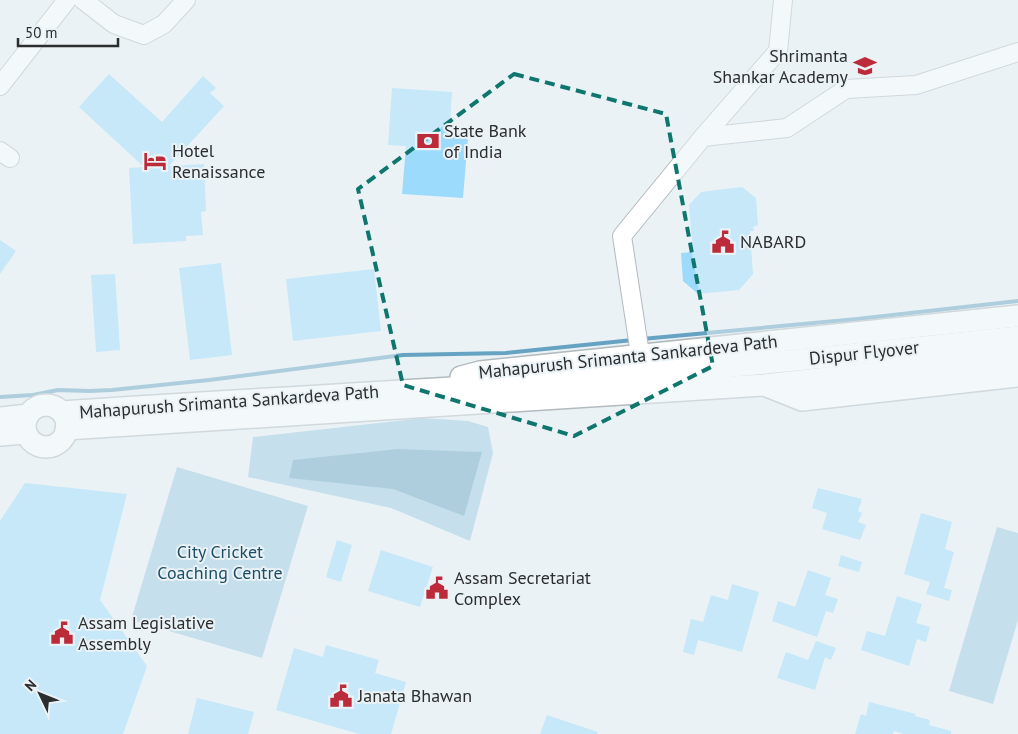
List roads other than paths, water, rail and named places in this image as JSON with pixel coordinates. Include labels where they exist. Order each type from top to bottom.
[{"type":"main road","name":"Mahapurush Srimanta Sankardeva Path","points":[[64,421],[180,404],[442,389],[460,378],[480,372],[638,344],[1018,316]]},
{"type":"main road","name":"Dispur Flyover","points":[[442,389],[696,370],[1018,337]]},
{"type":"main road","name":"Mahapurush Srimanta Sankardeva Path","points":[[64,421],[764,385],[1018,357]]},
{"type":"main road","points":[[764,385],[802,400],[1018,376]]},
{"type":"main road","points":[[0,435],[27,424],[36,408],[43,405],[56,408],[64,421],[62,439],[51,446],[37,445],[31,441],[27,424]]},
{"type":"main road","points":[[0,418],[27,424]]},
{"type":"street","points":[[0,86],[67,0]]},
{"type":"street","points":[[83,0],[114,24],[144,35],[164,24],[186,0]]},
{"type":"street","points":[[638,344],[622,236],[703,137],[778,51],[783,0]]},
{"type":"street","points":[[703,137],[787,128],[846,89],[916,85],[1018,52]]},
{"type":"waterway","points":[[642,339],[857,319],[1018,301]]},
{"type":"waterway","points":[[0,397],[33,395],[58,390],[112,390],[209,380],[403,355],[506,353],[633,340]]},
{"type":"place","name":"Shrimanta Shankar Academy","points":[[865,66]]},
{"type":"place","name":"State Bank of India","points":[[428,141]]},
{"type":"place","name":"Hotel Renaissance","points":[[155,161]]},
{"type":"place","name":"NABARD","points":[[723,242]]},
{"type":"place","name":"Assam Secretariat Complex","points":[[437,588]]},
{"type":"place","name":"Assam Legislative Assembly","points":[[62,633]]},
{"type":"place","name":"Janata Bhawan","points":[[341,696]]},
{"type":"park label","name":"City Cricket Coaching Centre","points":[[220,562]]}]
